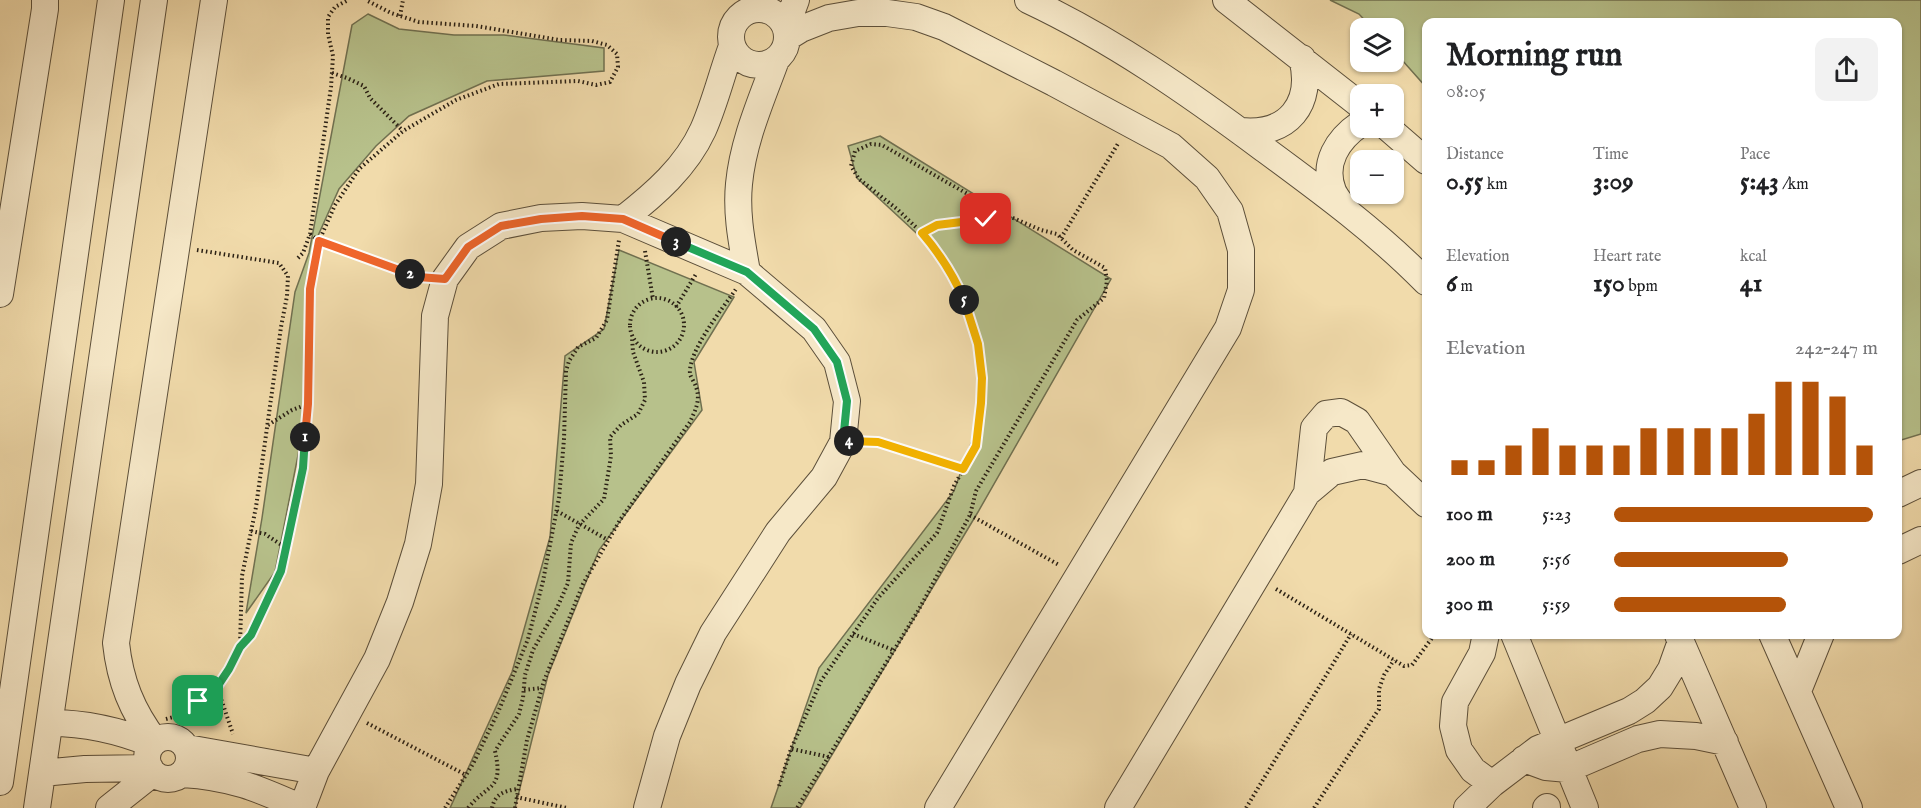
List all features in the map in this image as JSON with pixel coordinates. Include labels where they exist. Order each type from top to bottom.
[{"type":"street","points":[[0,294],[45,0]]},
{"type":"street","points":[[0,782],[111,0]]},
{"type":"street","points":[[37,808],[154,0]]},
{"type":"street","points":[[187,748],[189,762],[182,774],[167,779],[150,750],[123,685],[116,643],[214,0]]},
{"type":"street","points":[[747,272],[739,228],[739,184],[747,141],[776,60],[787,46],[787,32],[796,0]]},
{"type":"street","points":[[1028,0],[1062,16],[1166,78],[1343,207],[1422,278]]},
{"type":"street","points":[[1226,0],[1350,97]]},
{"type":"street","points":[[632,223],[682,164],[703,130],[732,46],[731,29],[745,6],[773,12],[781,18],[787,32]]},
{"type":"street","points":[[787,32],[829,18],[858,13],[887,12],[916,17],[944,27],[1171,146],[1207,178],[1230,211],[1241,250],[1241,290],[1228,328],[938,808]]},
{"type":"street","points":[[732,46],[745,62],[766,65],[776,60]]},
{"type":"street","points":[[1240,131],[1257,133],[1274,129],[1288,120],[1299,107],[1305,91],[1306,74],[1302,58]]},
{"type":"street","points":[[1343,207],[1333,191],[1329,172],[1333,152],[1350,132]]},
{"type":"street","points":[[1400,138],[1422,158]]},
{"type":"street","points":[[182,774],[225,778],[245,783],[302,808],[316,771],[385,640],[400,602],[418,544],[429,484],[435,316],[445,279],[468,247],[501,226],[541,219],[582,216],[632,223],[747,272],[814,329],[837,362],[847,401],[843,442],[825,477],[778,532],[713,633],[688,684],[667,736],[647,808]]},
{"type":"street","points":[[1307,493],[1314,428],[1326,414],[1341,412],[1357,421],[1393,473],[1422,500]]},
{"type":"street","points":[[1118,808],[1307,493],[1332,472],[1363,465],[1393,473]]},
{"type":"street","points":[[1902,492],[1921,483]]},
{"type":"street","points":[[1902,549],[1921,540]]},
{"type":"street","points":[[1485,639],[1482,653],[1455,702],[1453,726],[1459,750],[1473,770],[1492,784]]},
{"type":"street","points":[[1516,639],[1585,808]]},
{"type":"street","points":[[1467,808],[1492,784],[1538,748],[1629,711],[1645,701],[1660,687],[1671,669],[1679,639]]},
{"type":"street","points":[[1679,639],[1753,808]]},
{"type":"street","points":[[1774,639],[1849,808]]},
{"type":"street","points":[[1798,691],[1819,639]]},
{"type":"street","points":[[50,723],[92,725],[112,730],[150,750]]},
{"type":"street","points":[[1524,759],[1546,767],[1568,769],[1638,739],[1660,734],[1696,735],[1725,742]]},
{"type":"street","points":[[42,773],[96,768],[150,750],[169,736],[176,738],[187,748],[316,771]]},
{"type":"street","points":[[109,808],[150,750]]},
{"type":"path","points":[[298,258],[303,253],[310,234],[332,73],[333,56],[328,34],[328,17],[335,7],[348,0]]},
{"type":"path","points":[[150,750],[177,716],[211,689],[217,687],[240,647],[251,635],[281,571],[303,468],[308,404],[310,289],[319,241],[336,205],[359,169],[403,131],[456,100],[499,84],[578,81],[596,85],[610,82],[618,67],[617,54],[607,45],[592,41],[560,40],[476,26],[419,22],[366,0]]},
{"type":"path","points":[[400,16],[403,0]]},
{"type":"path","points":[[332,73],[364,86],[370,98],[403,131]]},
{"type":"path","points":[[1061,238],[1130,124]]},
{"type":"path","points":[[779,786],[791,748],[821,681],[878,598],[937,533],[954,486],[976,446],[982,378],[978,344],[955,277],[922,233],[897,209],[859,179],[851,166],[855,151],[871,144],[882,145],[999,212],[1057,234],[1074,250],[1105,268],[1107,281],[1104,298],[1077,320],[976,491],[970,515],[918,610],[797,808]]},
{"type":"path","points":[[922,233],[937,225],[955,221],[1014,218]]},
{"type":"path","points":[[632,223],[653,299]]},
{"type":"path","points":[[445,808],[473,764],[499,710],[528,639],[543,581],[556,511],[564,439],[566,371],[578,347],[596,338],[608,320],[632,223]]},
{"type":"path","points":[[310,234],[319,241],[418,277],[445,279]]},
{"type":"path","points":[[176,247],[279,263],[288,276],[268,425],[242,576],[240,647]]},
{"type":"path","points":[[676,307],[707,255]]},
{"type":"path","points":[[515,808],[526,740],[542,688],[583,584],[620,520],[690,423],[697,406],[697,390],[690,374],[695,354],[703,336],[747,272]]},
{"type":"path","points":[[468,808],[492,787],[498,776],[495,751],[519,714],[525,675],[533,650],[557,608],[568,583],[571,543],[579,525],[604,499],[609,468],[610,437],[621,425],[638,414],[645,400],[644,382],[633,352],[630,320],[633,312],[645,301],[661,299],[676,307],[681,314],[683,330],[680,338],[668,349],[652,352],[637,344],[632,337]]},
{"type":"path","points":[[268,425],[292,410],[308,404]]},
{"type":"path","points":[[843,442],[858,440],[878,442],[963,469]]},
{"type":"path","points":[[556,511],[608,540]]},
{"type":"path","points":[[970,515],[1078,576]]},
{"type":"path","points":[[251,531],[265,534],[286,548]]},
{"type":"path","points":[[1257,577],[1404,666],[1412,665],[1431,639]]},
{"type":"path","points":[[853,634],[893,650]]},
{"type":"path","points":[[1246,808],[1351,634]]},
{"type":"path","points":[[1314,808],[1379,710],[1379,689],[1384,675],[1394,660]]},
{"type":"path","points":[[217,687],[242,758]]},
{"type":"path","points":[[524,690],[542,688]]},
{"type":"path","points":[[348,712],[466,775]]},
{"type":"path","points":[[791,748],[829,757]]},
{"type":"path","points":[[492,808],[494,799],[503,792],[518,789]]},
{"type":"path","points":[[516,797],[567,808]]},
{"type":"green space","points":[[1330,0],[1921,0],[1921,434],[1902,440],[1902,18],[1422,18],[1422,82],[1404,62],[1404,18],[1363,18]]},
{"type":"green space","points":[[368,14],[399,29],[454,35],[504,35],[604,48],[604,71],[487,81],[409,116],[376,146],[339,189],[317,238],[307,295],[302,435],[275,572],[246,613],[295,292],[309,253],[352,25]]},
{"type":"green space","points":[[880,136],[1111,279],[978,512],[800,808],[771,808],[819,668],[954,491],[978,424],[976,324],[927,243],[857,178],[848,146]]},
{"type":"green space","points":[[619,250],[734,297],[694,362],[702,410],[599,550],[548,675],[515,808],[450,808],[512,672],[550,537],[565,356],[604,329]]},
{"type":"route","points":[[198,701],[211,689],[217,687],[240,647],[251,635],[281,571],[303,468],[308,404],[310,289],[319,241],[418,277],[445,279],[468,247],[501,226],[541,219],[582,216],[623,219],[747,272],[814,329],[837,362],[847,401],[843,442],[858,440],[878,442],[963,469],[976,446],[982,378],[978,344],[955,277],[922,233],[937,225],[955,221],[986,219]]}]
